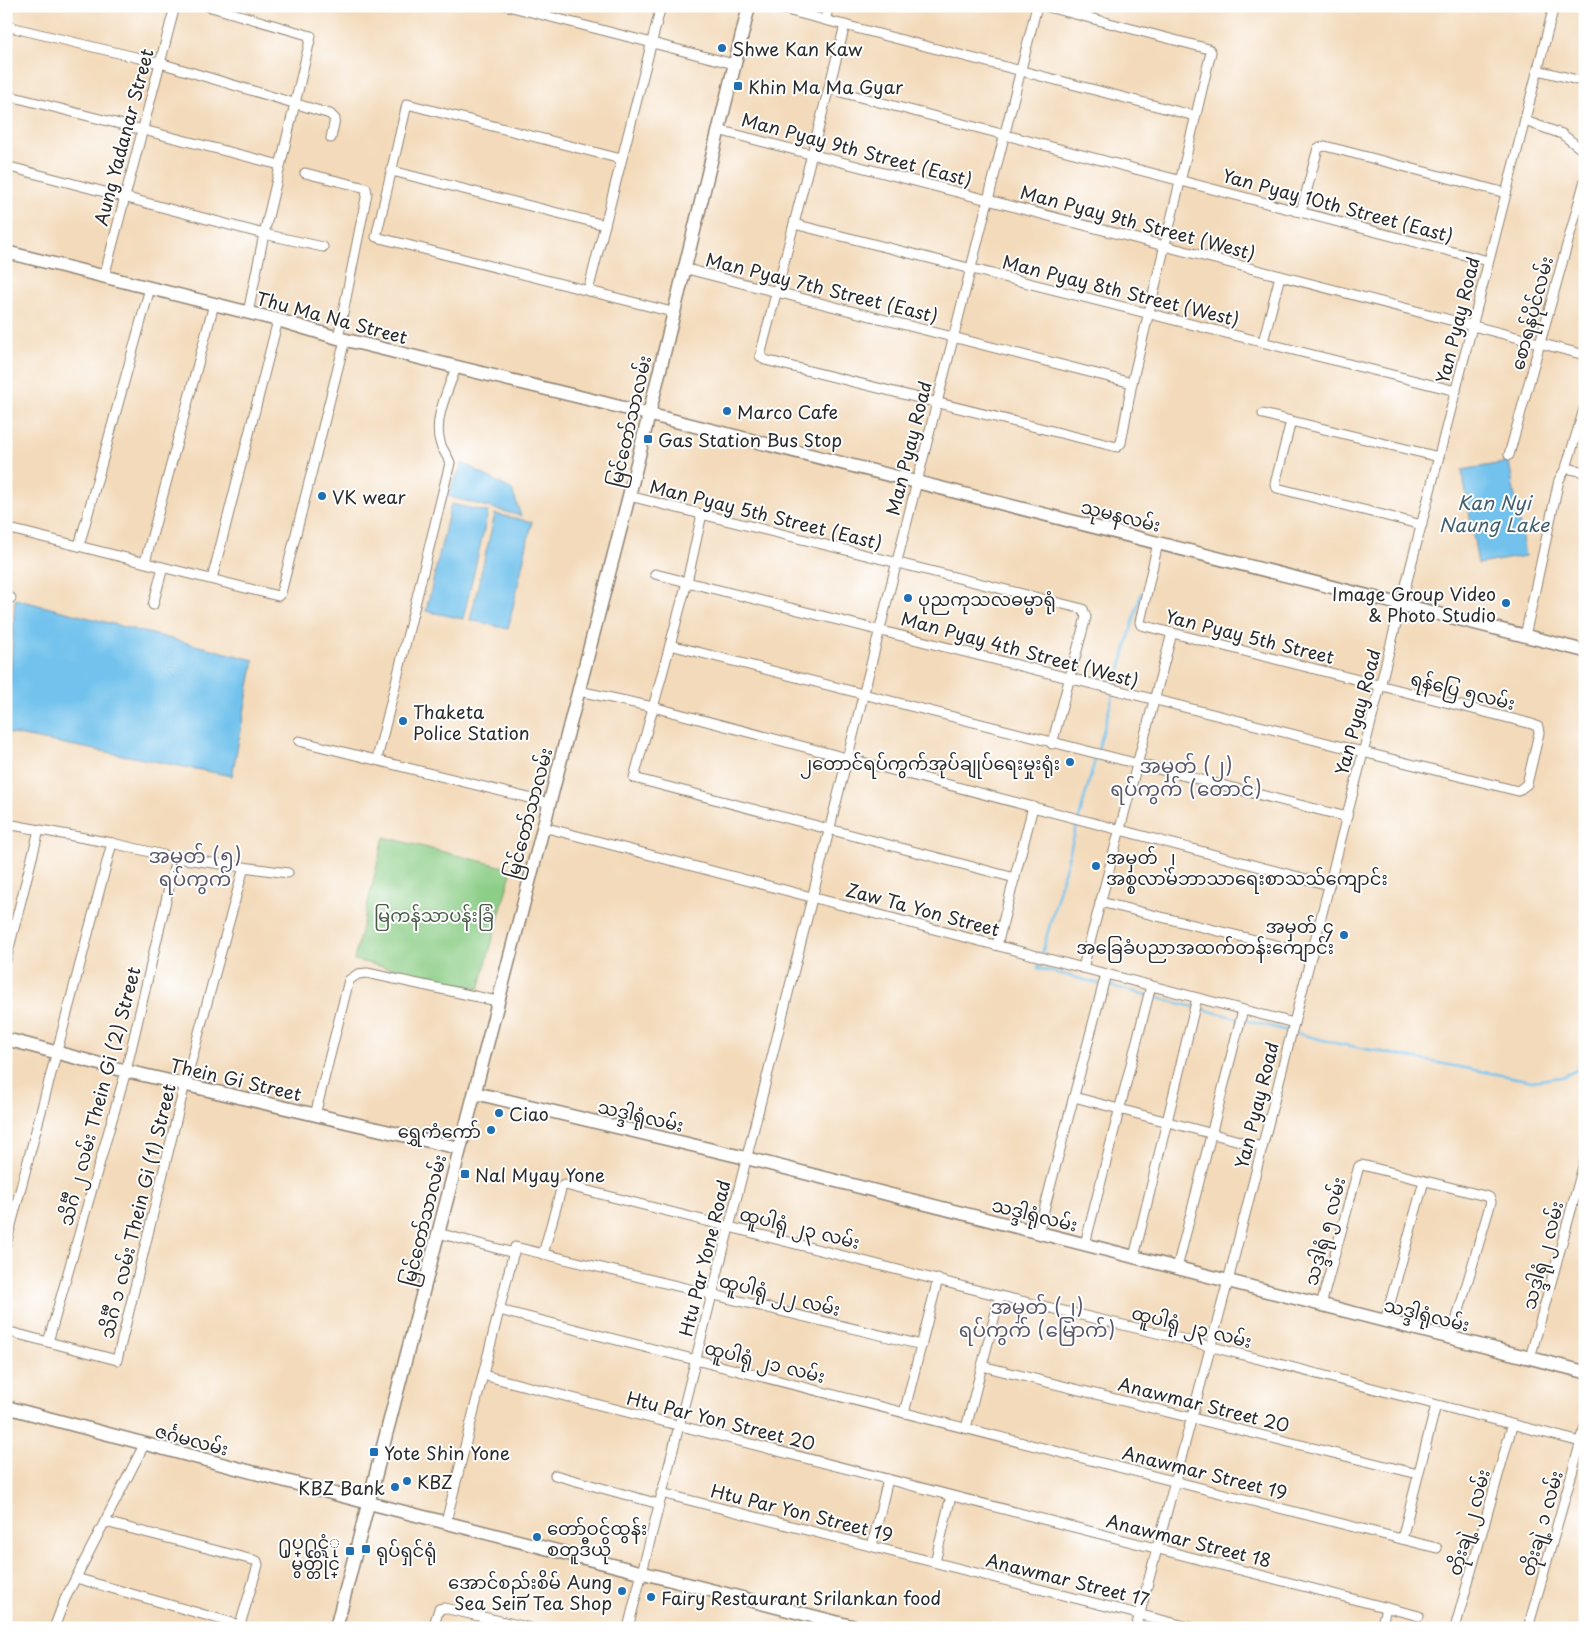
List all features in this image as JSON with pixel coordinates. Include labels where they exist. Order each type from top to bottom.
[{"type":"street","name":"Aung Yadanar Street","points":[[104,276],[174,6]]},
{"type":"street","points":[[208,6],[311,36],[264,234],[248,313]]},
{"type":"street","points":[[508,6],[734,64]]},
{"type":"street","points":[[588,291],[661,6]]},
{"type":"street","name":"မြင်တော်သာလမ်း","points":[[336,1628],[629,496],[672,312],[749,6]]},
{"type":"street","points":[[771,6],[1195,116]]},
{"type":"street","points":[[825,20],[829,6]]},
{"type":"street","name":"Man Pyay Road","points":[[812,897],[1036,6]]},
{"type":"street","points":[[845,25],[760,356],[765,360],[937,401],[1110,447],[1118,447],[1121,443],[1132,383],[1195,116],[1212,58],[1211,52],[1210,49],[1044,6]]},
{"type":"street","name":"Yan Pyay Road","points":[[1136,1628],[1228,1281],[1554,6]]},
{"type":"street","points":[[1576,6],[1585,9]]},
{"type":"street","points":[[6,26],[160,63],[296,102],[334,116],[331,138]]},
{"type":"street","points":[[1538,70],[1585,82]]},
{"type":"street","name":"Yan Pyay 10th Street (East)","points":[[829,89],[1488,261]]},
{"type":"street","points":[[6,95],[280,165]]},
{"type":"street","points":[[621,159],[407,104],[376,237],[672,312]]},
{"type":"street","points":[[1525,121],[1562,134],[1585,152]]},
{"type":"street","name":"Man Pyay 9th Street (East)","points":[[718,130],[988,200]]},
{"type":"street","points":[[1301,212],[1318,148],[1325,146],[1506,192]]},
{"type":"street","points":[[6,166],[264,234],[323,247]]},
{"type":"street","points":[[392,171],[605,225]]},
{"type":"street","points":[[6,528],[278,596],[281,593],[342,339],[367,192],[366,188],[362,185],[306,173]]},
{"type":"street","name":"စောရန်ပိုင်လမ်း","points":[[1508,455],[1585,180]]},
{"type":"street","name":"Man Pyay 9th Street (West)","points":[[988,200],[1585,355]]},
{"type":"street","name":"Man Pyay 8th Street (West)","points":[[794,224],[1456,391]]},
{"type":"street","name":"Thu Ma Na Street","points":[[6,252],[278,320],[342,339],[649,414]]},
{"type":"street","name":"Man Pyay 7th Street (East)","points":[[683,268],[1132,383]]},
{"type":"street","points":[[1263,342],[1280,276]]},
{"type":"street","points":[[79,546],[150,288]]},
{"type":"street","points":[[145,562],[214,304]]},
{"type":"street","points":[[212,579],[278,320]]},
{"type":"street","points":[[377,759],[450,463],[438,434],[440,413],[456,367]]},
{"type":"street","points":[[1525,636],[1559,480],[1566,468],[1585,406]]},
{"type":"street","name":"သုမနလမ်း","points":[[649,414],[1585,651]]},
{"type":"street","points":[[1263,414],[1439,458]]},
{"type":"street","points":[[1291,421],[1275,484],[1277,488],[1422,525]]},
{"type":"street","points":[[1566,468],[1585,472]]},
{"type":"street","name":"Man Pyay 5th Street (East)","points":[[629,496],[1085,611],[1086,617],[1070,679]]},
{"type":"street","points":[[702,514],[687,582],[634,778],[1014,878]]},
{"type":"street","name":"Yan Pyay 5th Street","points":[[1158,543],[1140,622],[1141,625],[1380,685]]},
{"type":"street","points":[[153,605],[163,567]]},
{"type":"street","name":"Man Pyay 4th Street (West)","points":[[655,574],[1518,791],[1524,789]]},
{"type":"street","points":[[1083,968],[1172,633]]},
{"type":"street","points":[[670,645],[1052,744],[1347,817]]},
{"type":"street","points":[[1052,744],[1070,679]]},
{"type":"street","name":"ရန်ပြေ ၅လမ်း","points":[[1380,685],[1538,727],[1539,733],[1524,789]]},
{"type":"street","points":[[579,692],[653,707],[1329,885]]},
{"type":"street","points":[[299,741],[550,803]]},
{"type":"street","points":[[997,945],[1033,807]]},
{"type":"street","points":[[7,824],[112,843],[176,858],[288,873]]},
{"type":"street","name":"Zaw Ta Yon Street","points":[[543,827],[1294,1024]]},
{"type":"street","points":[[6,960],[39,830]]},
{"type":"street","points":[[6,1244],[112,843]]},
{"type":"street","name":"သိင်္ဂီ ၂ လမ်း Thein Gi (2) Street","points":[[48,1342],[126,1071],[176,858]]},
{"type":"street","name":"သိင်္ဂီ ၁ လမ်း Thein Gi (1) Street","points":[[48,1342],[117,1360],[185,1084],[244,867]]},
{"type":"street","name":"Htu Par Yone Road","points":[[628,1628],[812,897]]},
{"type":"street","points":[[1100,902],[1312,954]]},
{"type":"street","points":[[315,1115],[349,980],[358,974],[368,974],[497,1001]]},
{"type":"street","points":[[1038,1232],[1106,974]]},
{"type":"street","points":[[1085,1244],[1151,986]]},
{"type":"street","points":[[1134,1257],[1197,998]]},
{"type":"street","points":[[1177,1268],[1243,1010]]},
{"type":"street","name":"Thein Gi Street","points":[[6,1039],[126,1071],[459,1148]]},
{"type":"street","name":"သဒ္ဒါရုံလမ်း","points":[[475,1093],[746,1158],[1585,1372]]},
{"type":"street","points":[[1074,1097],[1262,1147]]},
{"type":"street","name":"သဒ္ဒါရုံ ၂ လမ်း","points":[[1530,1358],[1585,1160]]},
{"type":"street","name":"သဒ္ဒါရုံ ၅ လမ်း","points":[[1321,1305],[1359,1166],[1362,1165],[1424,1181]]},
{"type":"street","points":[[1385,1321],[1424,1181],[1491,1199],[1450,1338]]},
{"type":"street","name":"ထူပါရုံ ၂၃ လမ်း","points":[[544,1254],[563,1185],[729,1225],[938,1278],[1000,1296],[1210,1347],[1580,1442]]},
{"type":"street","name":"ထူပါရုံ ၂၂ လမ်း","points":[[438,1233],[514,1250],[544,1254],[922,1345]]},
{"type":"street","points":[[446,1522],[514,1250]]},
{"type":"street","points":[[904,1413],[938,1278]]},
{"type":"street","points":[[966,1428],[1000,1296]]},
{"type":"street","name":"ထူပါရုံ ၂၁ လမ်း","points":[[499,1310],[966,1428]]},
{"type":"street","points":[[6,1331],[48,1342]]},
{"type":"street","name":"Anawmar Street 20","points":[[982,1366],[1418,1474]]},
{"type":"street","name":"Htu Par Yon Street 20","points":[[483,1375],[951,1496]]},
{"type":"street","points":[[1402,1539],[1436,1405]]},
{"type":"street","name":"ဇင်္ဂမလမ်း","points":[[6,1407],[369,1503],[642,1571],[859,1628]]},
{"type":"street","name":"တိုးချဲ့ ၂ လမ်း","points":[[1455,1628],[1512,1426]]},
{"type":"street","name":"တိုးချဲ့ ၁ လမ်း","points":[[1528,1628],[1585,1427]]},
{"type":"street","name":"Anawmar Street 19","points":[[966,1428],[1437,1548]]},
{"type":"street","points":[[54,1628],[76,1578],[144,1444]]},
{"type":"street","points":[[555,1475],[659,1504]]},
{"type":"street","points":[[872,1546],[888,1480]]},
{"type":"street","name":"Htu Par Yon Street 19","points":[[662,1493],[935,1562]]},
{"type":"street","points":[[935,1562],[951,1496]]},
{"type":"street","name":"Anawmar Street 18","points":[[951,1496],[1419,1616]]},
{"type":"street","points":[[76,1578],[240,1626],[258,1565],[257,1561],[105,1522]]},
{"type":"street","name":"Anawmar Street 17","points":[[935,1562],[1193,1628]]},
{"type":"street","points":[[433,1628],[439,1609],[444,1608],[531,1628]]},
{"type":"street","points":[[1381,1628],[1386,1608]]},
{"type":"green space","name":"မြကန်သာပန်းခြံ","points":[[384,837],[512,869],[479,989],[354,960]]},
{"type":"water","name":"Kan Nyi Naung Lake","points":[[1509,462],[1525,556],[1478,564],[1462,470]]},
{"type":"water","points":[[463,463],[512,490],[521,516],[447,496]]},
{"type":"water","points":[[451,504],[488,512],[463,619],[426,611]]},
{"type":"water","points":[[495,514],[532,522],[508,629],[470,620]]},
{"type":"water","points":[[15,599],[254,660],[232,776],[7,733]]},
{"type":"waterway","points":[[1098,750],[1141,593]]},
{"type":"waterway","points":[[1096,756],[1038,968],[1101,984]]},
{"type":"waterway","points":[[1107,985],[1335,1043],[1532,1081],[1562,1077],[1585,1066]]},
{"type":"place","name":"Shwe Kan Kaw","points":[[722,48]]},
{"type":"place","name":"Khin Ma Ma Gyar","points":[[738,86]]},
{"type":"place","name":"Marco Cafe","points":[[727,411]]},
{"type":"place","name":"Gas Station Bus Stop","points":[[648,439]]},
{"type":"place","name":"VK wear","points":[[322,496]]},
{"type":"place","name":"ပုညကုသလဓမ္မာရုံ","points":[[908,598]]},
{"type":"place","name":"Image Group Video & Photo Studio","points":[[1506,603]]},
{"type":"place","name":"Thaketa Police Station","points":[[403,721]]},
{"type":"place","name":"၂တောင်ရပ်ကွက်အုပ်ချုပ်ရေးမှုးရုံး","points":[[1070,762]]},
{"type":"place","name":"အမှတ် ၂ အစ္စလာမ်ဘာသာရေးစာသသ်ကျောင်း","points":[[1096,866]]},
{"type":"place","name":"အမှတ် ၄ အခြေခံပညာအထက်တန်းကျောင်း","points":[[1344,935]]},
{"type":"place","name":"Ciao","points":[[499,1113]]},
{"type":"place","name":"ရွှေကံကော်","points":[[491,1130]]},
{"type":"place","name":"Nal Myay Yone","points":[[465,1174]]},
{"type":"place","name":"Yote Shin Yone","points":[[374,1452]]},
{"type":"place","name":"KBZ","points":[[407,1481]]},
{"type":"place","name":"KBZ Bank","points":[[395,1487]]},
{"type":"place","name":"တော်ဝင်ထွန်း စတူဒီယို","points":[[537,1537]]},
{"type":"place","name":"ရုပ်ရှင်ရုံ","points":[[366,1549]]},
{"type":"place","name":"႐ုပ္႐ွင္ရံု မွတ္တိုင္","points":[[350,1551]]},
{"type":"place","name":"အောင်စည်းစိမ် Aung Sea Sein Tea Shop","points":[[622,1591]]},
{"type":"place","name":"Fairy Restaurant Srilankan food","points":[[651,1597]]},
{"type":"district","name":"အမှတ် (၂) ရပ်ကွက် (တောင်)","points":[[1186,776]]},
{"type":"district","name":"အမှတ် (၅) ရပ်ကွက်","points":[[195,866]]},
{"type":"district","name":"အမှတ် (၂) ရပ်ကွက် (မြောက်)","points":[[1037,1318]]}]
